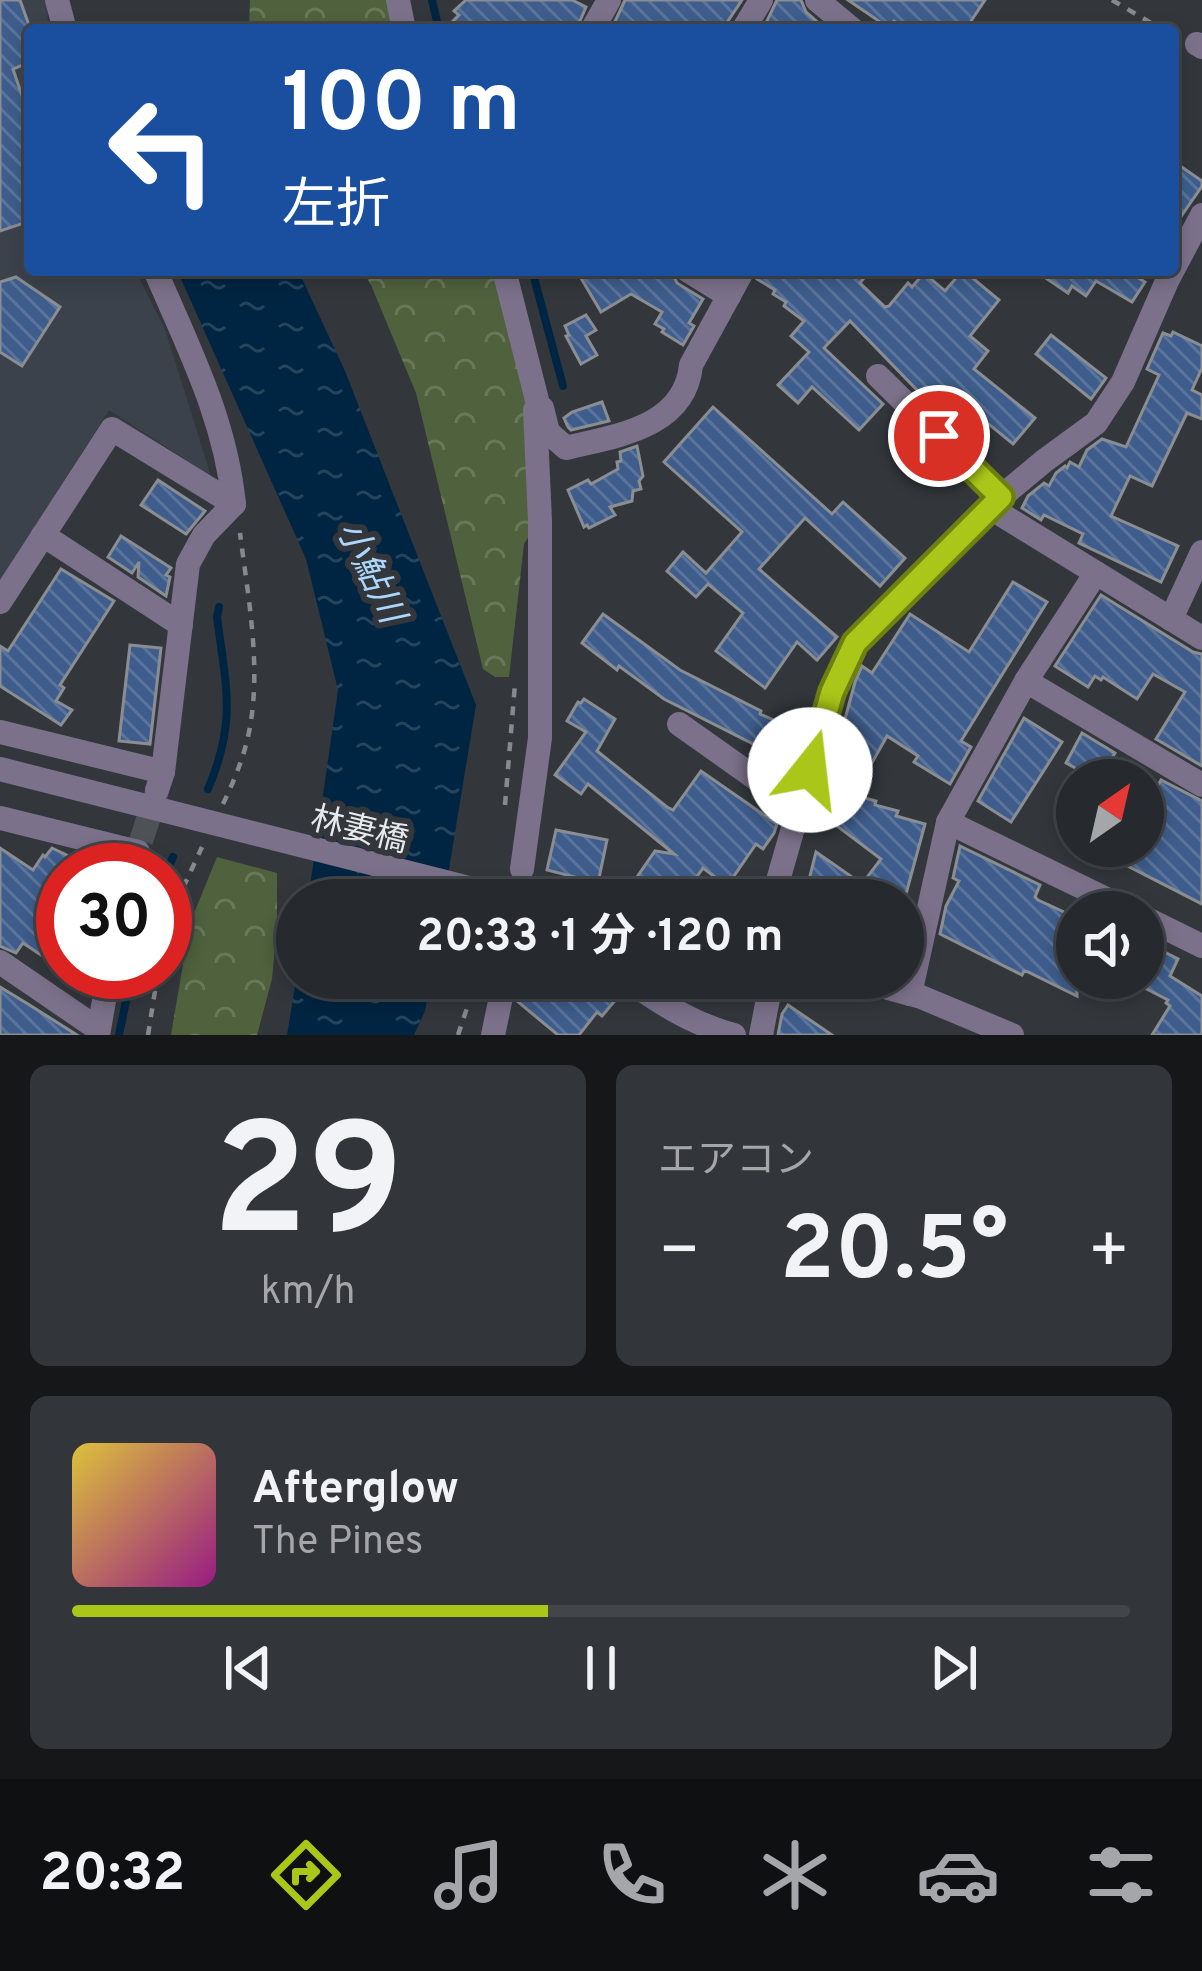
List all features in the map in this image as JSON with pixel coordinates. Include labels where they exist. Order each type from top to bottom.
[{"type":"street","points":[[817,0],[846,24]]},
{"type":"street","points":[[1179,247],[1202,215]]},
{"type":"street","points":[[0,732],[160,781],[188,564],[204,536],[234,504],[230,461],[210,395],[157,276]]},
{"type":"street","points":[[506,276],[538,404],[548,432],[566,448],[637,430],[663,418],[690,381],[692,365],[740,276]]},
{"type":"street","points":[[697,276],[729,296]]},
{"type":"street","points":[[778,879],[832,692],[855,643],[995,502],[1096,423],[1123,382],[1158,276]]},
{"type":"street","points":[[878,376],[995,502],[1096,573],[1202,638]]},
{"type":"street","points":[[522,869],[540,738],[538,404]]},
{"type":"street","points":[[0,602],[112,429],[234,504]]},
{"type":"street","points":[[43,536],[181,626]]},
{"type":"street","points":[[1171,619],[1202,552]]},
{"type":"street","points":[[924,931],[948,822],[1026,681],[1096,573]]},
{"type":"street","points":[[1026,681],[1202,785]]},
{"type":"street","points":[[679,724],[799,808]]},
{"type":"street","name":"林妻橋","points":[[0,769],[429,879]]},
{"type":"street","points":[[0,818],[96,843]]},
{"type":"street","points":[[948,822],[1089,891]]},
{"type":"street","points":[[1164,927],[1202,946]]},
{"type":"street","points":[[0,962],[98,1032],[104,999]]},
{"type":"street","points":[[493,1035],[501,999]]},
{"type":"street","points":[[655,999],[705,1027],[734,1035]]},
{"type":"street","points":[[761,1035],[768,999]]},
{"type":"street","points":[[922,999],[1012,1035]]},
{"type":"path","points":[[1112,0],[1153,24]]},
{"type":"path","points":[[236,777],[253,706],[241,535]]},
{"type":"path","points":[[192,876],[222,827]]},
{"type":"path","points":[[148,1035],[154,999]]},
{"type":"path","points":[[458,1035],[470,999]]},
{"type":"shaded area","points":[[0,0],[47,0],[48,24],[24,24],[24,276],[138,276],[165,329],[211,476],[109,410],[0,581]]},
{"type":"green space","points":[[250,0],[391,0],[397,24],[249,24]]},
{"type":"green space","points":[[366,276],[499,276],[530,399],[532,531],[524,544],[509,677],[495,677],[483,669],[416,393]]},
{"type":"green space","points":[[217,857],[277,873],[272,979],[257,1035],[171,1035],[177,999],[192,999],[192,918]]},
{"type":"water","name":"小鮎川","points":[[180,276],[301,276],[345,371],[476,705],[447,879],[311,879],[338,690],[306,559]]},
{"type":"water","points":[[293,999],[427,999],[414,1035],[287,1035]]},
{"type":"building","points":[[0,0],[20,0],[29,24],[24,24],[24,64],[13,69],[24,101],[24,223],[0,231]]},
{"type":"building","points":[[466,0],[572,0],[586,7],[579,24],[456,24],[453,21],[459,15],[454,11]]},
{"type":"building","points":[[625,0],[742,0],[726,24],[614,24]]},
{"type":"building","points":[[777,0],[801,0],[820,24],[765,24]]},
{"type":"building","points":[[848,0],[985,0],[969,24],[883,24]]},
{"type":"building","points":[[1179,165],[1202,181],[1179,219]]},
{"type":"building","points":[[674,276],[703,299],[683,345],[655,324],[662,312],[631,294],[601,312],[581,278]]},
{"type":"building","points":[[865,276],[860,283],[885,307],[921,276],[945,291],[958,276],[970,276],[999,300],[970,336],[988,351],[974,369],[1035,418],[1013,444],[963,403],[947,421],[850,321],[824,348],[883,404],[859,430],[812,387],[798,403],[778,385],[809,352],[791,336],[804,321],[784,306],[786,302],[773,294],[775,290],[757,279]]},
{"type":"building","points":[[1043,276],[1135,276],[1145,282],[1132,302],[1096,281],[1086,296],[1072,286],[1068,293]]},
{"type":"building","points":[[16,277],[60,307],[22,366],[0,352],[0,282]]},
{"type":"building","points":[[586,315],[596,330],[586,336],[597,355],[581,364],[565,326]]},
{"type":"building","points":[[1173,332],[1202,346],[1202,368],[1192,390],[1202,395],[1202,419],[1187,413],[1152,486],[1130,476],[1111,516],[1178,546],[1161,582],[1079,543],[1083,534],[1022,508],[1028,496],[1044,483],[1049,486],[1070,462],[1079,467],[1087,450],[1102,439],[1126,447],[1159,375],[1147,369],[1163,333],[1171,336]]},
{"type":"building","points":[[1051,335],[1106,378],[1091,399],[1036,354]]},
{"type":"building","points":[[602,402],[609,421],[568,427],[564,418],[572,412]]},
{"type":"building","points":[[713,407],[832,514],[843,502],[905,558],[880,586],[805,518],[759,569],[837,637],[817,660],[797,642],[765,688],[716,651],[743,613],[708,584],[696,597],[667,571],[683,552],[706,573],[742,532],[664,462]]},
{"type":"building","points":[[637,446],[641,489],[633,491],[632,501],[610,507],[615,515],[584,527],[568,490],[618,469],[620,452]]},
{"type":"building","points":[[158,480],[205,511],[186,534],[141,505]]},
{"type":"building","points":[[121,536],[171,568],[166,575],[170,577],[166,596],[138,577],[139,562],[132,573],[108,557]]},
{"type":"building","points":[[61,569],[114,601],[60,685],[64,688],[56,701],[72,710],[61,725],[0,686],[0,646],[8,651]]},
{"type":"building","points":[[1013,582],[1047,602],[961,741],[971,747],[950,784],[914,762],[918,756],[887,736],[854,795],[925,824],[910,879],[866,879],[881,859],[821,814],[833,769],[856,728],[845,719],[862,666],[872,673],[910,614],[969,652]]},
{"type":"building","points":[[1101,595],[1202,654],[1202,766],[1156,739],[1185,692],[1153,674],[1137,699],[1103,677],[1095,676],[1088,687],[1055,666]]},
{"type":"building","points":[[603,614],[680,670],[803,733],[788,777],[750,754],[755,745],[664,699],[582,643]]},
{"type":"building","points":[[130,645],[161,648],[150,744],[119,741]]},
{"type":"building","points":[[584,699],[615,719],[597,751],[667,807],[673,810],[701,771],[777,824],[763,849],[756,844],[732,879],[718,879],[703,868],[695,879],[639,879],[655,851],[674,854],[588,784],[581,794],[555,775],[586,732],[567,721]]},
{"type":"building","points":[[1024,718],[1062,742],[1011,822],[978,801]]},
{"type":"building","points":[[1082,733],[1115,753],[1111,759],[1068,759]]},
{"type":"building","points":[[1164,782],[1202,801],[1202,904],[1130,867],[1164,867]]},
{"type":"building","points":[[556,830],[607,840],[599,879],[547,870]]},
{"type":"building","points":[[960,846],[1040,885],[1035,897],[1056,908],[1056,986],[1028,972],[1022,975],[940,934],[946,906],[959,881],[953,878]]},
{"type":"building","points":[[0,848],[33,870],[36,866],[36,952],[23,943],[16,953],[0,946]]},
{"type":"building","points":[[816,852],[855,879],[809,879]]},
{"type":"building","points":[[1164,952],[1178,959],[1170,976],[1202,996],[1202,1035],[1152,1035],[1170,1006],[1164,998]]},
{"type":"building","points":[[0,987],[28,1004],[77,1035],[0,1035]]},
{"type":"building","points":[[616,999],[602,1016],[597,1012],[579,1035],[558,1035],[517,1001]]},
{"type":"building","points":[[788,1005],[832,1035],[778,1035]]},
{"type":"waterway","points":[[432,0],[438,24]]},
{"type":"waterway","points":[[534,276],[563,386]]},
{"type":"waterway","points":[[208,789],[226,723],[219,607]]},
{"type":"waterway","points":[[119,1035],[126,999]]},
{"type":"tunnel","points":[[141,841],[157,792]]},
{"type":"route","points":[[810,770],[832,692],[855,643],[1001,497],[939,436]]}]
